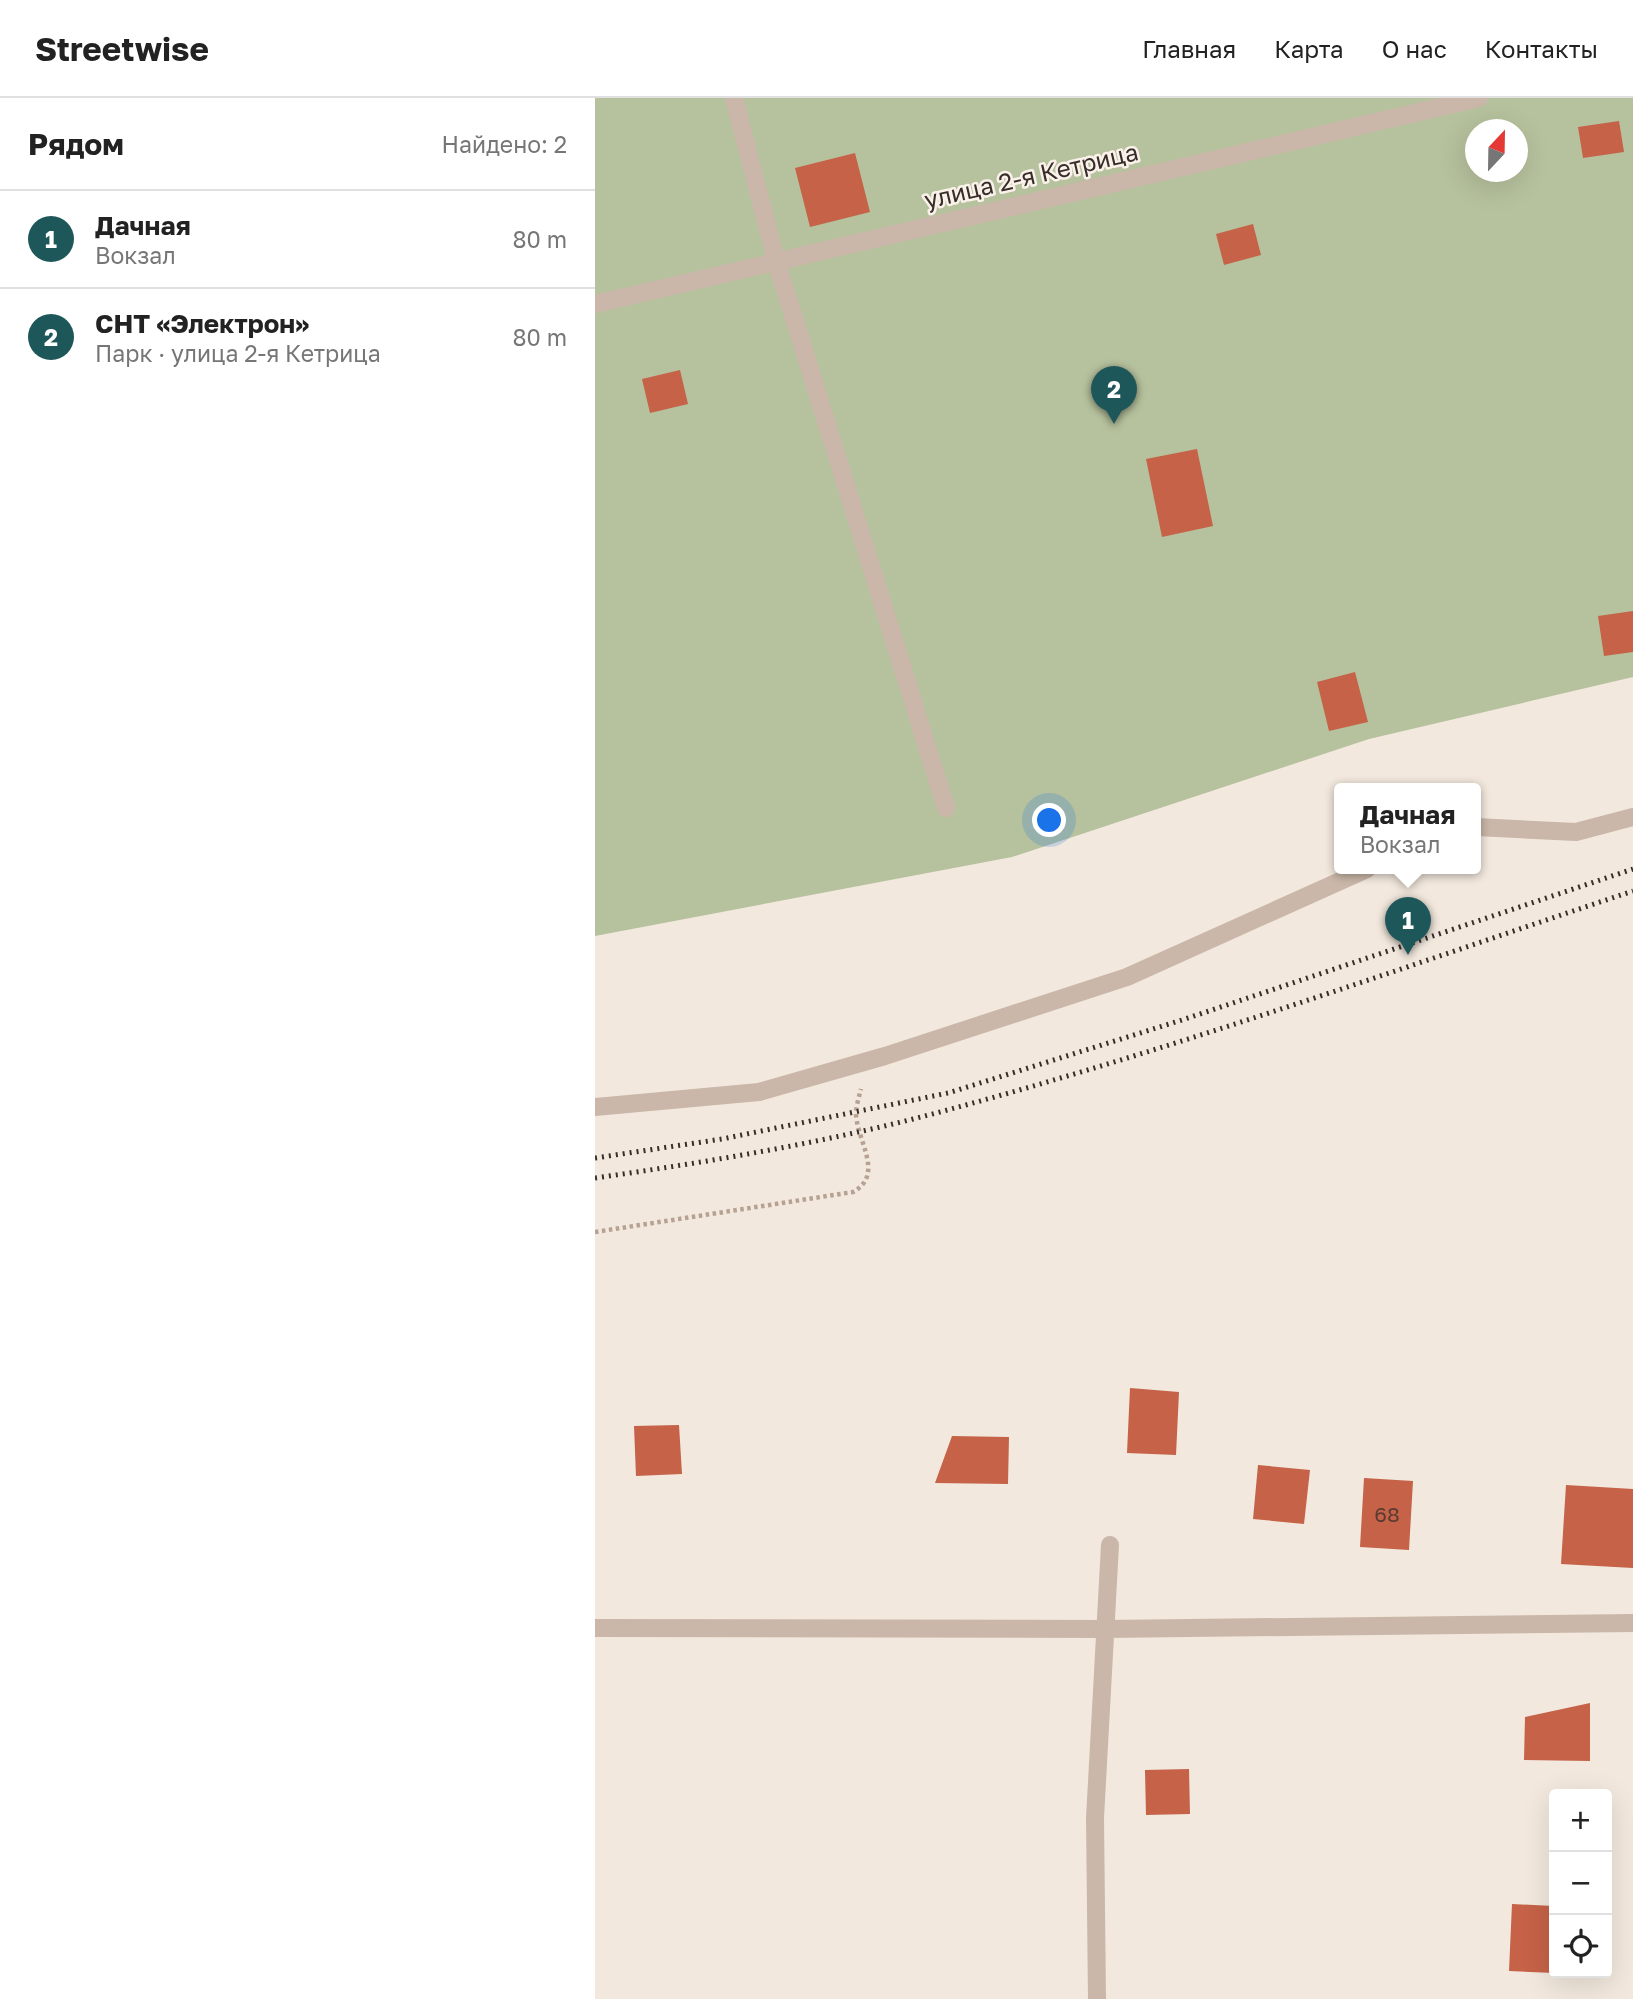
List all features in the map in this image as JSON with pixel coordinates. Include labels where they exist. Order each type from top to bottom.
[{"type":"street","points":[[734,98],[776,260],[946,808]]},
{"type":"street","name":"улица 2-я Кетрица","points":[[595,304],[1479,98]]},
{"type":"street","points":[[1481,827],[1576,832],[1633,817]]},
{"type":"street","points":[[595,1107],[759,1092],[885,1056],[1128,978],[1356,874]]},
{"type":"street","points":[[1097,1999],[1095,1818],[1110,1545]]},
{"type":"street","points":[[595,1628],[1105,1629],[1633,1623]]},
{"type":"path","points":[[595,1232],[853,1192],[863,1186],[869,1174],[856,1112],[863,1080],[885,1056]]},
{"type":"green space","points":[[595,98],[1633,98],[1633,677],[1369,739],[1012,857],[595,936]]},
{"type":"building","points":[[1619,121],[1624,152],[1583,158],[1578,127]]},
{"type":"building","points":[[855,153],[870,212],[810,227],[795,168]]},
{"type":"building","points":[[1253,224],[1261,255],[1224,265],[1216,234]]},
{"type":"building","points":[[680,370],[688,404],[650,413],[642,379]]},
{"type":"building","points":[[1197,449],[1213,526],[1162,537],[1146,459]]},
{"type":"building","points":[[1633,611],[1633,652],[1604,656],[1598,616]]},
{"type":"building","points":[[1355,672],[1368,722],[1329,731],[1317,682]]},
{"type":"building","points":[[1130,1388],[1179,1392],[1176,1455],[1127,1453]]},
{"type":"building","points":[[679,1425],[682,1474],[636,1476],[634,1426]]},
{"type":"building","points":[[952,1436],[1009,1437],[1008,1484],[935,1483]]},
{"type":"building","points":[[1258,1465],[1310,1470],[1304,1524],[1253,1519]]},
{"type":"building","points":[[1364,1478],[1413,1481],[1409,1550],[1360,1547]]},
{"type":"building","points":[[1566,1485],[1633,1489],[1633,1568],[1561,1564]]},
{"type":"building","points":[[1590,1703],[1590,1761],[1524,1760],[1525,1717]]},
{"type":"building","points":[[1189,1769],[1190,1814],[1146,1815],[1145,1770]]},
{"type":"building","points":[[1512,1904],[1549,1906],[1549,1973],[1509,1971]]},
{"type":"railway","points":[[595,1158],[722,1139],[948,1093],[1182,1020],[1633,869]]},
{"type":"railway","points":[[595,1178],[775,1149],[951,1109],[1208,1033],[1633,891]]},
{"type":"place","name":"СНТ «Электрон»","points":[[1114,424]]},
{"type":"place","name":"Дачная","points":[[1408,955]]}]
